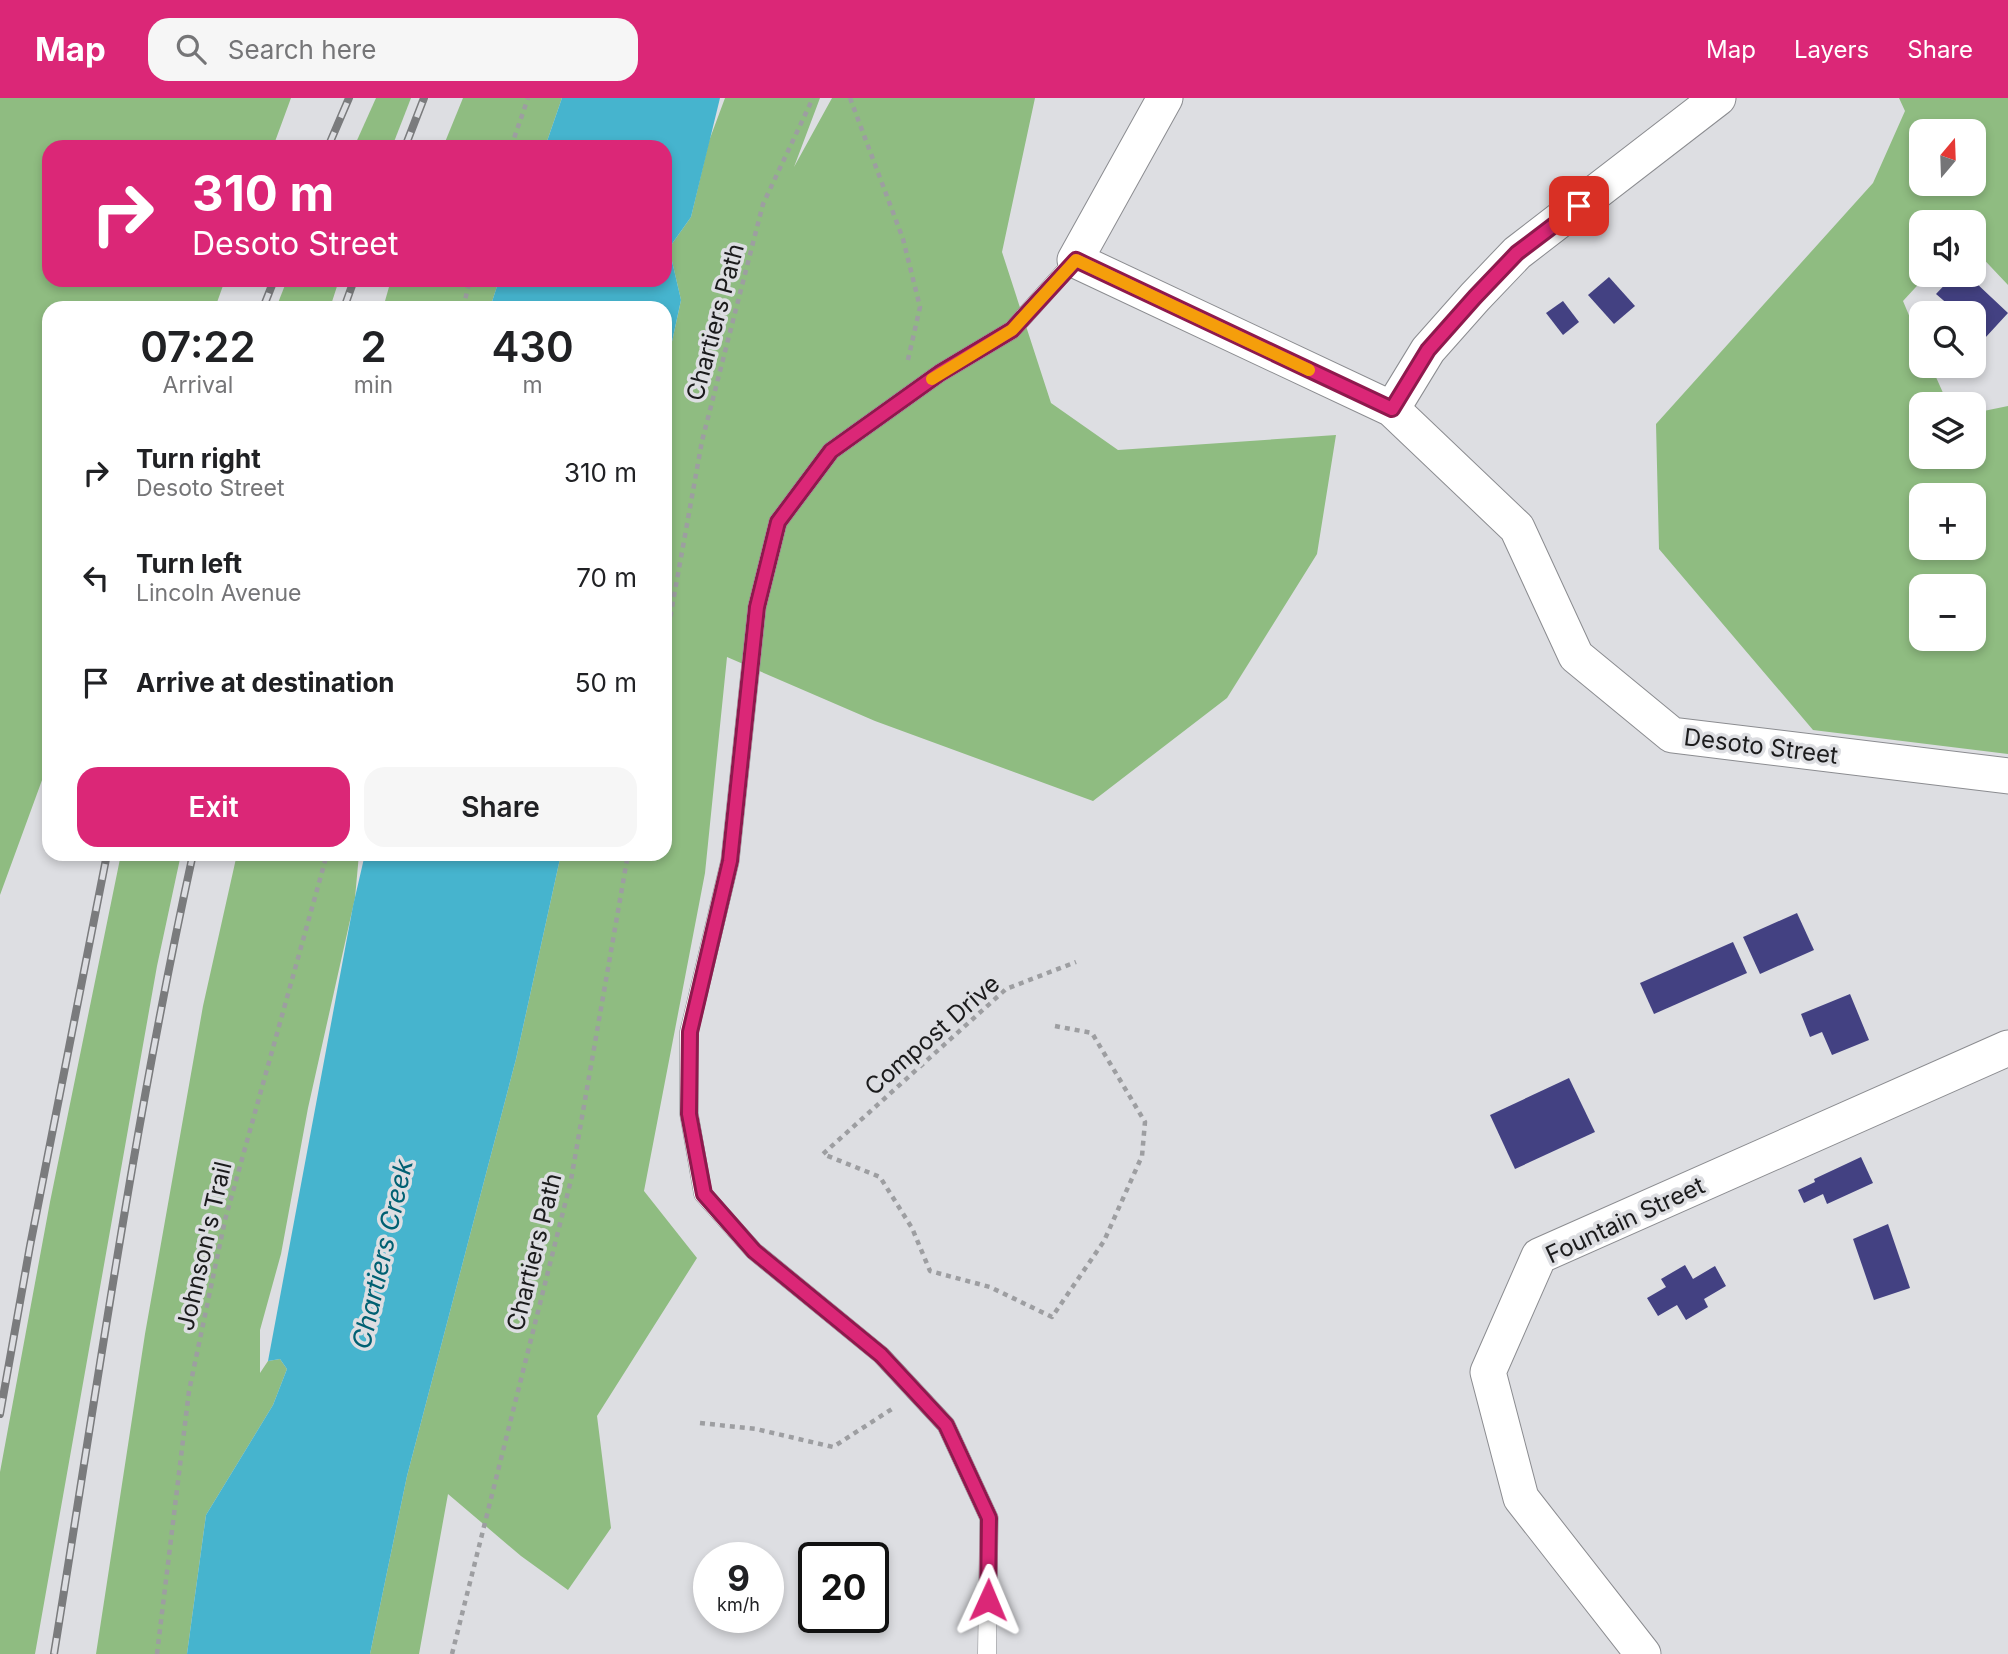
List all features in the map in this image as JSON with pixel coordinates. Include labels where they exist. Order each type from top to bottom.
[{"type":"street","points":[[1076,260],[1164,98]]},
{"type":"street","points":[[1392,409],[1428,350],[1517,253],[1718,98]]},
{"type":"street","name":"Desoto Street","points":[[1076,260],[1392,409],[1517,528],[1576,656],[1672,736],[2008,776]]},
{"type":"street","name":"Fountain Street","points":[[1643,1654],[1521,1498],[1488,1372],[1539,1256],[2008,1048]]},
{"type":"lane","points":[[987,1654],[989,1518],[946,1425],[881,1355],[754,1251],[704,1194],[689,1114],[690,1032],[730,861],[757,607],[778,522],[831,451],[940,373],[1012,330],[1076,260]]},
{"type":"path","points":[[513,140],[528,98]]},
{"type":"path","name":"Chartiers Path","points":[[672,607],[702,441],[763,204],[813,98]]},
{"type":"path","points":[[850,98],[903,239],[920,307],[898,403]]},
{"type":"path","name":"Johnson's Trail","points":[[157,1654],[191,1378],[225,1220],[325,861]]},
{"type":"path","name":"Chartiers Path","points":[[453,1654],[571,1180],[627,861]]},
{"type":"path","name":"Compost Drive","points":[[1055,1026],[1092,1033],[1145,1122],[1142,1156],[1104,1241],[1052,1317],[990,1287],[930,1271],[912,1228],[880,1177],[823,1154],[1006,989],[1076,962]]},
{"type":"path","points":[[700,1423],[756,1429],[833,1447],[917,1394]]},
{"type":"green space","points":[[0,98],[291,98],[276,140],[42,140],[42,287],[222,287],[218,301],[42,301],[42,780],[0,895]]},
{"type":"green space","points":[[376,98],[411,98],[395,140],[357,140]]},
{"type":"green space","points":[[463,98],[562,98],[547,140],[446,140]]},
{"type":"green space","points":[[725,98],[820,98],[794,167],[832,98],[1035,98],[1002,252],[1051,403],[1118,450],[1336,435],[1317,554],[1227,698],[1093,801],[875,721],[727,657],[705,873],[644,1191],[697,1258],[597,1416],[611,1528],[568,1590],[521,1556],[448,1494],[419,1654],[370,1654],[407,1476],[516,1059],[559,861],[672,861],[672,342],[681,300],[672,261],[672,244],[691,217],[709,141]]},
{"type":"green space","points":[[1899,98],[2008,98],[2008,285],[1986,262],[1986,210],[1909,210],[1909,287],[1916,287],[1903,301],[1909,315],[1909,378],[1936,378],[1943,392],[1909,392],[1909,469],[1986,469],[1986,411],[2008,406],[2008,754],[1813,730],[1659,549],[1656,424],[1873,183],[1905,111]]},
{"type":"green space","points":[[284,287],[337,287],[332,301],[279,301]]},
{"type":"green space","points":[[389,287],[497,287],[492,301],[385,301]]},
{"type":"green space","points":[[120,861],[180,861],[157,966],[35,1654],[0,1654],[0,1472],[50,1202]]},
{"type":"green space","points":[[235,861],[358,861],[355,898],[308,1108],[281,1254],[260,1330],[260,1373],[268,1361],[280,1359],[287,1369],[273,1405],[206,1515],[187,1654],[96,1654],[145,1334],[203,1006]]},
{"type":"water","points":[[562,98],[720,98],[691,217],[672,244],[672,140],[547,140]]},
{"type":"water","points":[[672,261],[681,300],[672,342],[672,301],[492,301],[497,287],[672,287]]},
{"type":"water","name":"Chartiers Creek","points":[[363,861],[559,861],[516,1059],[407,1476],[370,1654],[187,1654],[206,1515],[273,1405],[287,1369],[280,1359],[268,1361]]},
{"type":"building","points":[[1609,277],[1635,306],[1614,324],[1588,295]]},
{"type":"building","points":[[1943,287],[1980,287],[2008,313],[1986,337],[1986,301],[1944,301],[1936,294]]},
{"type":"building","points":[[1563,301],[1579,322],[1563,335],[1546,313]]},
{"type":"building","points":[[1797,913],[1814,950],[1760,974],[1743,937]]},
{"type":"building","points":[[1733,942],[1747,973],[1654,1014],[1640,983]]},
{"type":"building","points":[[1850,994],[1869,1040],[1832,1055],[1822,1032],[1810,1037],[1801,1014]]},
{"type":"building","points":[[1569,1078],[1595,1132],[1515,1169],[1490,1115]]},
{"type":"building","points":[[1861,1157],[1873,1183],[1827,1204],[1823,1194],[1804,1203],[1798,1190],[1815,1182],[1814,1179]]},
{"type":"building","points":[[1888,1224],[1910,1288],[1874,1300],[1853,1239]]},
{"type":"building","points":[[1685,1265],[1693,1279],[1715,1266],[1726,1286],[1704,1299],[1708,1307],[1686,1320],[1677,1305],[1658,1316],[1647,1298],[1666,1287],[1661,1279]]},
{"type":"railway","points":[[331,140],[349,98]]},
{"type":"railway","points":[[408,140],[424,98]]},
{"type":"railway","points":[[266,301],[271,287]]},
{"type":"railway","points":[[346,301],[352,287]]},
{"type":"railway","points":[[0,1414],[106,861]]},
{"type":"railway","points":[[54,1654],[135,1153],[192,861]]},
{"type":"slow traffic","points":[[932,379],[1012,330],[1076,260],[1309,370]]},
{"type":"route","points":[[988,1600],[989,1518],[946,1425],[881,1355],[754,1251],[704,1194],[689,1114],[690,1032],[730,861],[757,607],[778,522],[831,451],[940,373],[1012,330],[1076,260],[1392,409],[1428,350],[1475,297],[1517,253],[1579,206]]}]
